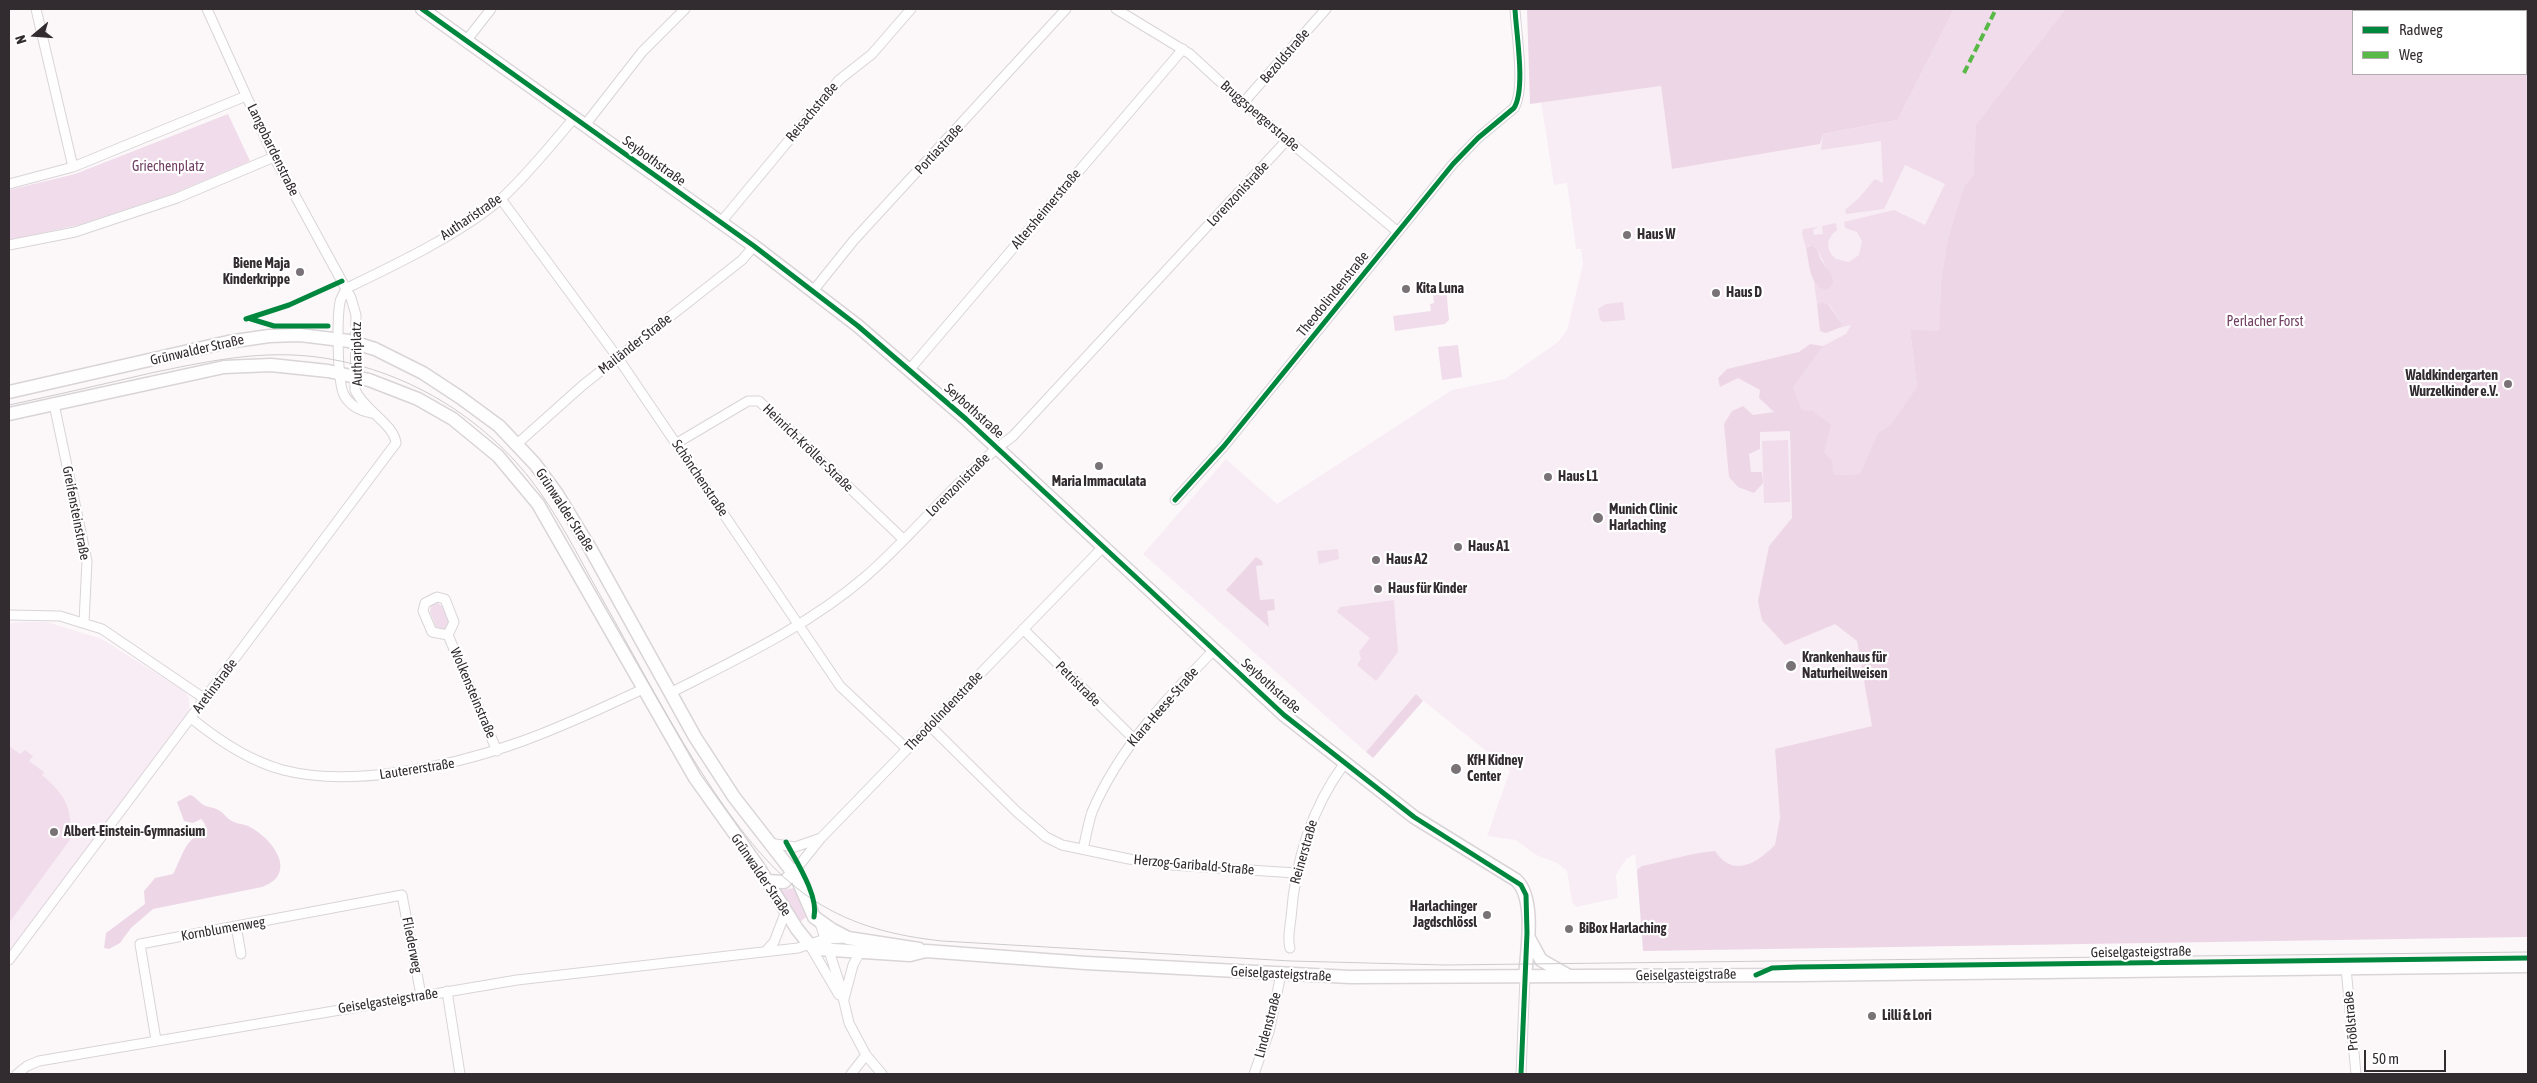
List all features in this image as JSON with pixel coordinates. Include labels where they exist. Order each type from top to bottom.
[{"type":"main road","name":"Seybothstraße","points":[[422,9],[754,246],[910,369],[998,447],[1280,710],[1344,764],[1414,817],[1521,885],[1526,895],[1527,933]]},
{"type":"main road","name":"Grünwalder Straße","points":[[9,392],[256,337],[300,335],[356,343],[390,356],[444,387],[479,410],[517,444],[557,494],[574,520],[670,693],[718,774],[769,843],[794,873],[808,907],[820,923],[848,938],[911,946],[926,951]]},
{"type":"main road","name":"Grünwalder Straße","points":[[9,414],[224,367],[271,365],[356,376],[385,385],[446,414],[468,429],[509,467],[548,520],[704,792],[809,944]]},
{"type":"main road","points":[[766,881],[784,882],[794,873]]},
{"type":"main road","points":[[1525,977],[1527,933]]},
{"type":"main road","points":[[1527,933],[1540,960],[1571,977]]},
{"type":"main road","name":"Geiselgasteigstraße","points":[[809,944],[827,945],[860,952],[910,954],[926,951],[1350,977],[1571,977],[2528,966]]},
{"type":"street","points":[[36,9],[73,167]]},
{"type":"street","name":"Langobardenstraße","points":[[207,9],[274,157],[346,288]]},
{"type":"street","points":[[466,41],[491,9]]},
{"type":"street","name":"Autharistraße","points":[[346,288],[440,238],[501,199],[580,122],[642,52],[685,9]]},
{"type":"street","name":"Reisachstraße","points":[[720,222],[839,80],[872,54],[911,9]]},
{"type":"street","name":"Portiastraße","points":[[812,291],[867,226],[1066,9]]},
{"type":"street","name":"Bezoldstraße","points":[[1243,103],[1326,9]]},
{"type":"street","name":"Theodolindenstraße","points":[[1175,500],[1224,446],[1458,158],[1514,108],[1517,102],[1519,80],[1515,9]]},
{"type":"street","name":"Bruggspergerstraße","points":[[1123,10],[1183,50],[1243,103],[1398,232]]},
{"type":"street","name":"Altersheimerstraße","points":[[910,369],[1183,50]]},
{"type":"street","points":[[9,184],[73,167],[246,96]]},
{"type":"street","name":"Lorenzonistraße","points":[[670,693],[799,624],[865,577],[984,457],[1013,436],[1287,140]]},
{"type":"street","points":[[9,245],[75,232],[177,198],[274,157]]},
{"type":"street","name":"Schönchenstraße","points":[[501,199],[618,358],[840,686],[907,749]]},
{"type":"street","name":"Mailänder Straße","points":[[517,444],[582,385],[742,260],[754,246]]},
{"type":"street","name":"Authariplatz","points":[[346,288],[340,301],[340,373],[342,386],[349,402],[372,413]]},
{"type":"street","name":"Authariplatz","points":[[346,288],[356,315],[356,390],[359,398],[372,413]]},
{"type":"street","name":"Heinrich-Kröller-Straße","points":[[677,443],[748,401],[759,401],[903,540]]},
{"type":"street","name":"Greifensteinstraße","points":[[54,404],[87,561],[84,622]]},
{"type":"street","name":"Aretinstraße","points":[[9,960],[396,443],[394,431],[372,413]]},
{"type":"street","name":"Theodolindenstraße","points":[[769,843],[795,847],[822,838],[1104,546]]},
{"type":"street","points":[[9,615],[60,616],[84,622],[114,636],[205,698]]},
{"type":"street","name":"Petristraße","points":[[1023,629],[1133,738]]},
{"type":"street","name":"Wolkensteinstraße","points":[[448,636],[497,752]]},
{"type":"street","name":"Klara-Heese-Straße","points":[[1083,849],[1092,814],[1115,767],[1133,738],[1214,650]]},
{"type":"street","name":"Lautererstraße","points":[[191,718],[214,736],[262,763],[284,770],[314,775],[373,776],[462,761],[497,752],[571,722],[644,689]]},
{"type":"street","name":"Herzog-Garibald-Straße","points":[[930,726],[1017,812],[1046,837],[1062,845],[1172,865],[1296,873]]},
{"type":"street","name":"Reinerstraße","points":[[1290,948],[1296,873],[1317,809],[1333,778],[1344,764]]},
{"type":"street","points":[[794,873],[822,838]]},
{"type":"street","name":"Kornblumenweg","points":[[156,1040],[140,944],[402,895]]},
{"type":"street","name":"Fliederweg","points":[[402,895],[421,995]]},
{"type":"street","points":[[765,952],[774,942],[786,911]]},
{"type":"street","points":[[820,923],[849,1023],[866,1055],[882,1074]]},
{"type":"street","points":[[236,926],[241,954]]},
{"type":"street","name":"Geiselgasteigstraße","points":[[827,945],[848,938]]},
{"type":"street","points":[[809,944],[843,1002]]},
{"type":"street","name":"Geiselgasteigstraße","points":[[16,1074],[39,1060],[421,995],[517,980],[765,952],[809,944]]},
{"type":"street","points":[[843,1002],[853,965],[860,952]]},
{"type":"street","name":"Prößlstraße","points":[[2346,968],[2356,1074]]},
{"type":"street","name":"Lindenstraße","points":[[1254,1074],[1269,1032],[1281,974]]},
{"type":"street","points":[[1521,1074],[1525,977]]},
{"type":"street","points":[[447,991],[460,1074]]},
{"type":"street","points":[[851,1074],[866,1055]]},
{"type":"shaded area","name":"Munich Clinic Harlaching","points":[[1661,86],[1673,169],[1823,134],[1976,124],[2067,894],[1641,914],[1635,854],[1626,859],[1616,875],[1618,898],[1576,907],[1572,902],[1567,871],[1557,863],[1536,855],[1516,840],[1487,836],[1510,770],[1416,695],[1366,752],[1143,554],[1226,459],[1277,504],[1452,390],[1505,379],[1558,342],[1567,330],[1583,264],[1581,249],[1576,249],[1567,183],[1554,185],[1541,102]]},
{"type":"shaded area","name":"Albert-Einstein-Gymnasium","points":[[47,622],[102,639],[184,691],[189,698],[189,707],[188,713],[9,952],[9,623]]},
{"type":"green space","points":[[1527,9],[1954,9],[1898,120],[1823,134],[1820,144],[1672,169],[1661,86],[1530,104]]},
{"type":"green space","points":[[1954,9],[2065,9],[1976,124],[1973,176],[1964,187],[1948,238],[1941,282],[1939,331],[1910,331],[1917,387],[1890,425],[1878,433],[1860,474],[1834,475],[1832,460],[1824,452],[1802,410],[1793,387],[1823,346],[1846,334],[1851,325],[1839,328],[1841,322],[1829,304],[1823,302],[1817,304],[1814,282],[1817,286],[1833,280],[1816,247],[1809,245],[1806,248],[1802,234],[1803,229],[1818,227],[1813,230],[1814,235],[1823,234],[1822,226],[1836,223],[1837,230],[1833,233],[1828,244],[1830,252],[1836,259],[1849,262],[1859,255],[1862,241],[1857,232],[1845,228],[1844,222],[1894,210],[1925,225],[1945,184],[1905,165],[1884,209],[1846,214],[1845,210],[1858,199],[1875,179],[1883,183],[1881,141],[1821,150],[1823,134],[1898,120]]},
{"type":"green space","name":"Perlacher Forst","points":[[2065,9],[2528,9],[2528,937],[1643,951],[1637,870],[1642,866],[1688,855],[1715,851],[1729,864],[1737,866],[1745,865],[1760,858],[1775,845],[1780,818],[1775,749],[1872,726],[1857,641],[1835,624],[1785,645],[1762,620],[1758,601],[1769,546],[1792,518],[1790,431],[1760,432],[1760,449],[1749,454],[1751,472],[1762,472],[1763,483],[1754,493],[1738,487],[1729,477],[1724,424],[1732,411],[1743,406],[1753,415],[1774,412],[1759,398],[1760,390],[1738,378],[1720,387],[1718,378],[1727,369],[1799,352],[1810,344],[1823,346],[1793,387],[1802,410],[1812,411],[1831,425],[1824,452],[1832,460],[1834,475],[1860,474],[1878,433],[1890,425],[1917,387],[1910,330],[1939,331],[1941,281],[1948,238],[1964,187],[1973,176],[1976,124]]},
{"type":"green space","name":"Griechenplatz","points":[[228,114],[250,161],[175,193],[79,225],[9,240],[9,190],[75,174]]},
{"type":"green space","points":[[1811,245],[1817,250],[1832,276],[1833,283],[1828,289],[1822,289],[1817,286],[1811,274],[1806,248]]},
{"type":"green space","points":[[1427,283],[1446,287],[1449,320],[1445,324],[1395,331],[1393,316],[1431,311],[1430,304],[1434,303],[1432,287],[1428,287]]},
{"type":"green space","points":[[1623,302],[1625,320],[1603,322],[1600,319],[1598,309],[1606,304]]},
{"type":"green space","points":[[1823,302],[1828,304],[1842,324],[1839,328],[1826,333],[1820,331],[1817,304]]},
{"type":"green space","points":[[1458,345],[1462,377],[1442,380],[1438,347]]},
{"type":"green space","points":[[1788,440],[1790,502],[1764,503],[1762,441]]},
{"type":"green space","points":[[1338,549],[1339,559],[1319,564],[1317,551]]},
{"type":"green space","points":[[1256,557],[1262,561],[1263,565],[1256,566],[1260,600],[1274,599],[1275,610],[1267,611],[1269,627],[1226,590]]},
{"type":"green space","points":[[1394,600],[1398,652],[1376,681],[1357,665],[1361,659],[1359,652],[1370,638],[1337,612],[1340,607]]},
{"type":"green space","points":[[438,603],[443,607],[449,622],[444,630],[436,627],[430,612],[431,605]]},
{"type":"green space","points":[[1416,694],[1423,701],[1373,758],[1366,752]]},
{"type":"green space","points":[[9,746],[20,754],[25,750],[33,756],[29,761],[44,772],[42,775],[62,797],[68,809],[70,825],[77,830],[9,923]]},
{"type":"green space","points":[[190,795],[202,804],[222,812],[230,820],[259,832],[274,848],[281,865],[279,874],[273,881],[262,887],[153,909],[131,928],[120,943],[109,949],[104,948],[106,933],[145,904],[144,891],[155,878],[173,874],[189,842],[199,835],[206,834],[205,824],[201,819],[193,823],[184,821],[177,802]]},
{"type":"green space","points":[[779,888],[783,890],[794,888],[806,917],[800,922]]},
{"type":"tram line","points":[[9,405],[190,365],[229,358],[268,355],[308,356],[341,361],[372,369],[403,381],[432,396],[460,413],[486,433],[510,455],[541,493],[683,742],[724,805],[758,851],[785,878],[815,901],[845,917],[892,933],[942,941],[1291,961],[1445,965],[2528,952]]},
{"type":"marked path","points":[[1964,73],[1996,9]]},
{"type":"cycle path","points":[[422,9],[754,246],[858,326],[966,419],[1284,715],[1414,817],[1521,885],[1526,895],[1527,933],[1521,1074]]},
{"type":"cycle path","points":[[1175,500],[1224,446],[1453,164],[1478,138],[1514,108],[1518,99],[1520,74],[1515,9]]},
{"type":"cycle path","points":[[246,319],[289,305],[342,281]]},
{"type":"cycle path","points":[[251,319],[274,326],[328,326]]},
{"type":"cycle path","points":[[786,842],[810,889],[815,909],[814,917]]},
{"type":"cycle path","points":[[1756,975],[1772,968],[1798,967],[2528,958]]},
{"type":"place","name":"Haus W","points":[[1627,235]]},
{"type":"place","name":"Biene Maja Kinderkrippe","points":[[300,272]]},
{"type":"place","name":"Kita Luna","points":[[1406,289]]},
{"type":"place","name":"Haus D","points":[[1716,293]]},
{"type":"place","name":"Waldkindergarten Wurzelkinder e.V.","points":[[2508,384]]},
{"type":"place","name":"Maria Immaculata","points":[[1099,466]]},
{"type":"place","name":"Haus L1","points":[[1548,477]]},
{"type":"place","name":"Munich Clinic Harlaching","points":[[1598,518]]},
{"type":"place","name":"Haus A1","points":[[1458,547]]},
{"type":"place","name":"Haus A2","points":[[1376,560]]},
{"type":"place","name":"Haus für Kinder","points":[[1378,589]]},
{"type":"place","name":"Krankenhaus für Naturheilweisen","points":[[1791,666]]},
{"type":"place","name":"KfH Kidney Center","points":[[1456,769]]},
{"type":"place","name":"Albert-Einstein-Gymnasium","points":[[54,832]]},
{"type":"place","name":"Harlachinger Jagdschlössl","points":[[1487,915]]},
{"type":"place","name":"BiBox Harlaching","points":[[1569,929]]},
{"type":"place","name":"Lilli & Lori","points":[[1872,1016]]}]
